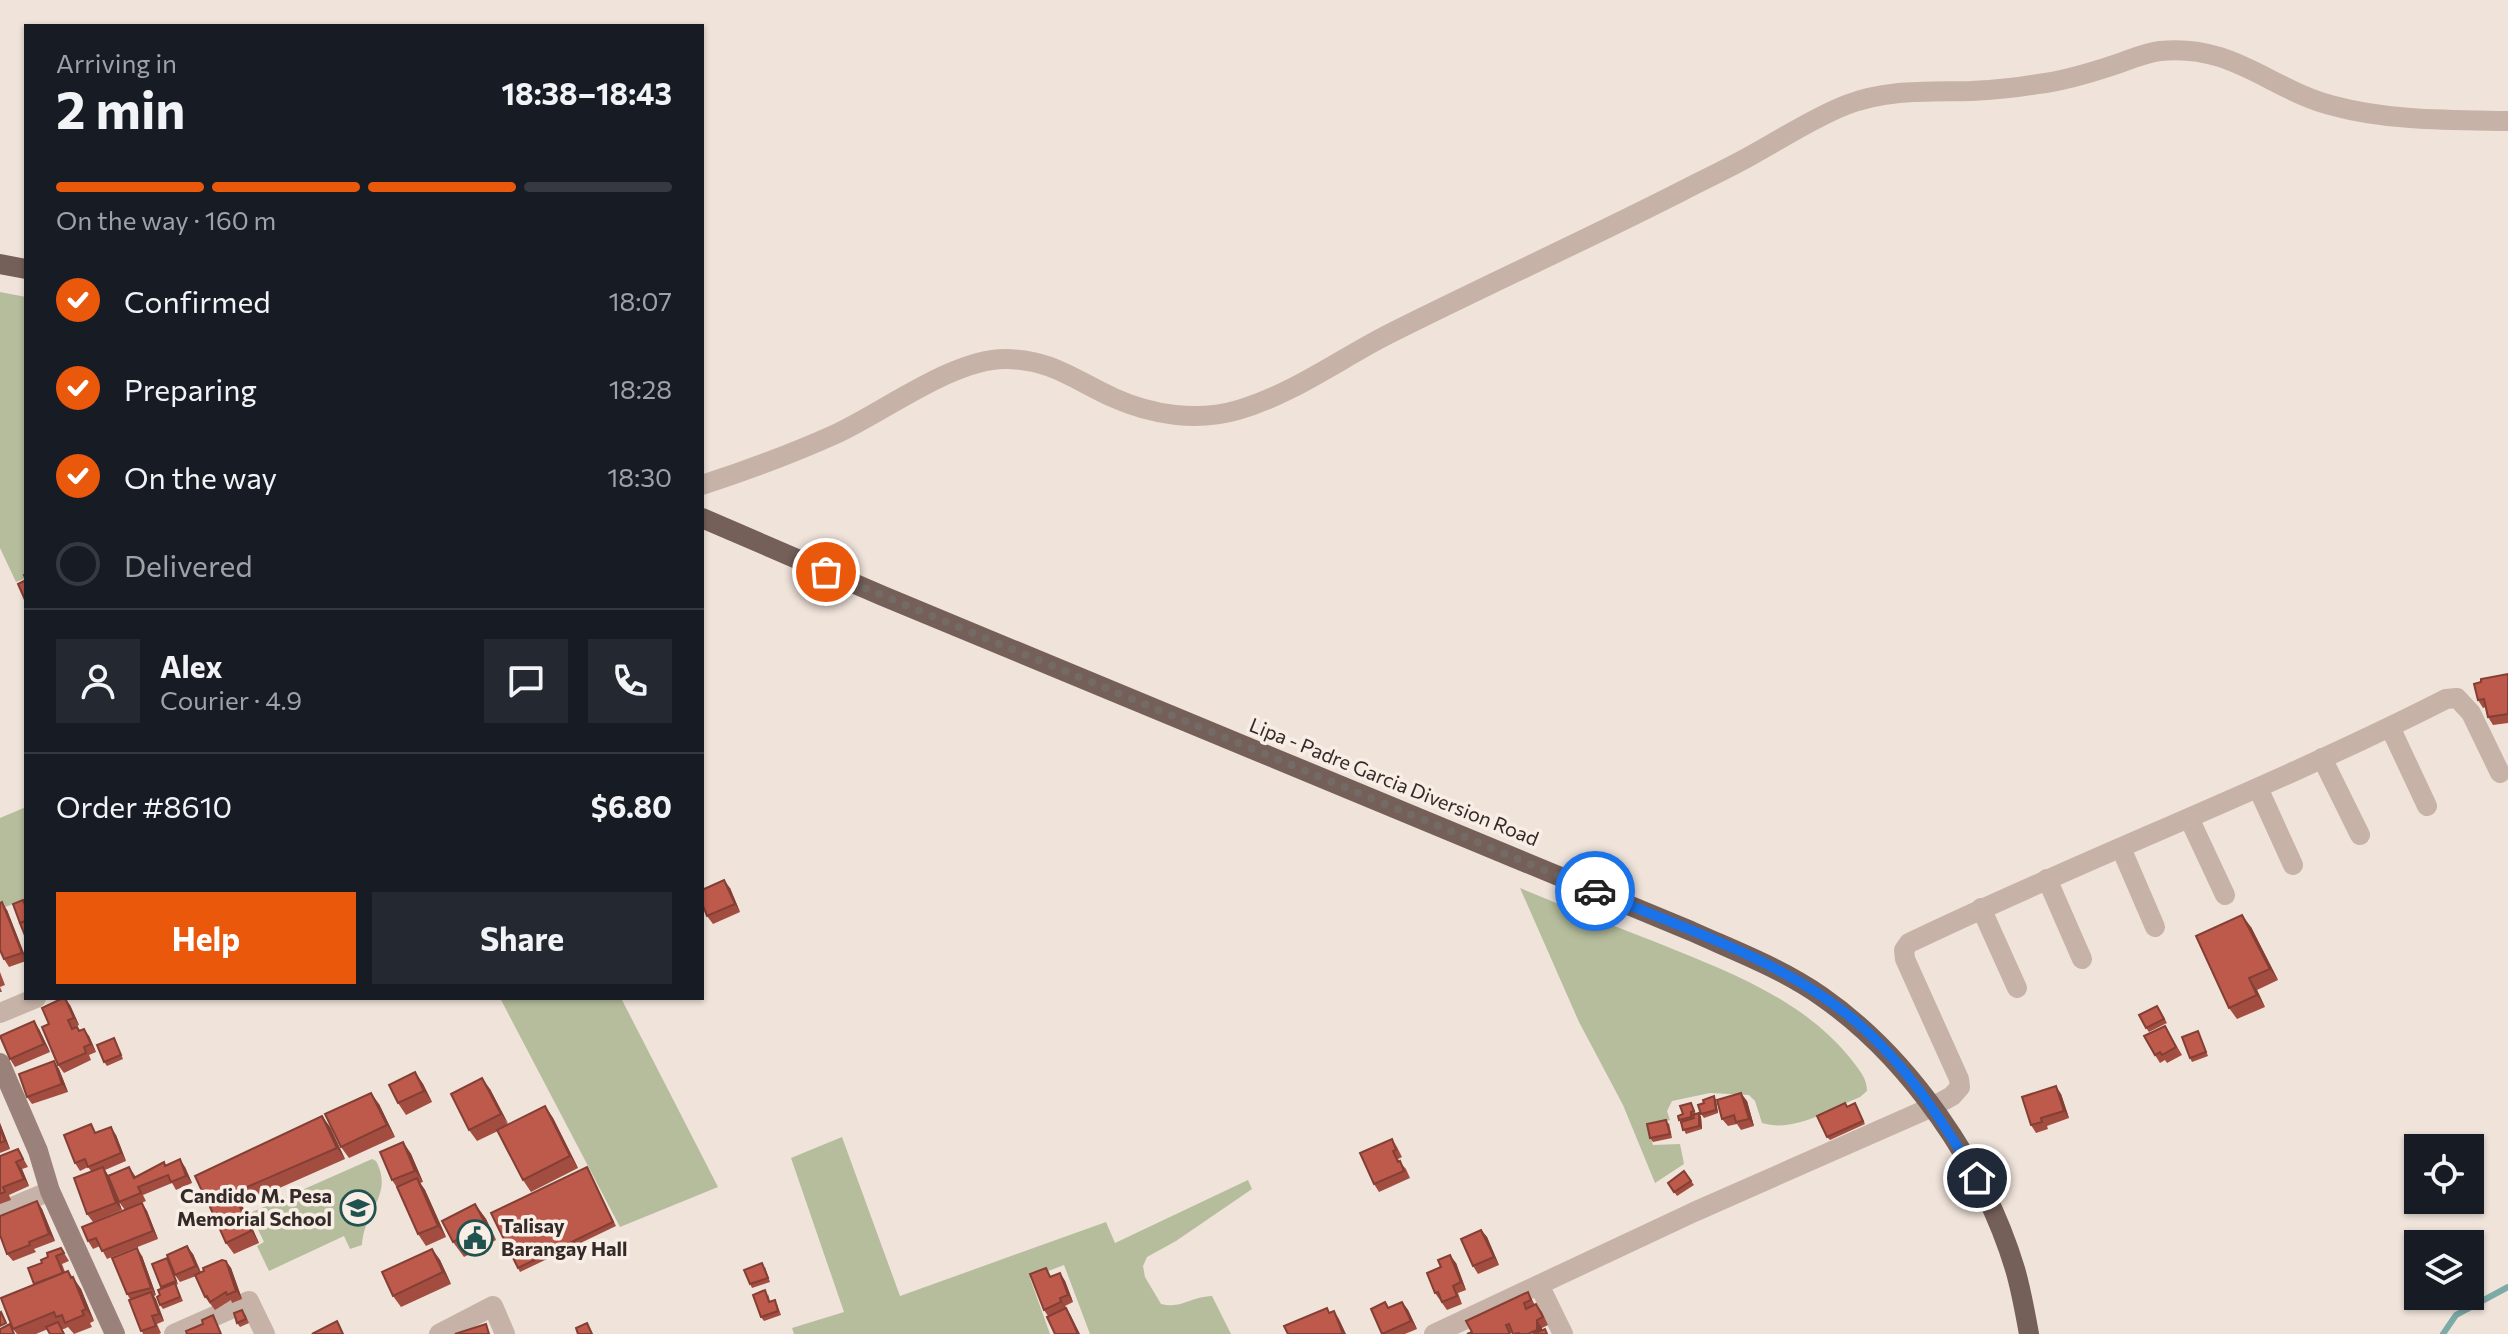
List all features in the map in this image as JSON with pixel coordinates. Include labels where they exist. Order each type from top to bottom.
[{"type":"main road","points":[[0,264],[24,269]]},
{"type":"main road","name":"Lipa - Padre Garcia Diversion Road","points":[[704,519],[1752,958],[1819,994],[1849,1016],[1881,1046],[1932,1107],[1977,1178],[2016,1270],[2029,1334]]},
{"type":"street","points":[[704,484],[780,458],[841,431],[955,372],[989,360],[1046,364],[1110,396],[1153,411],[1196,415],[1238,410],[1296,385],[1383,337],[1660,202],[1830,112],[1881,94],[1975,91],[2044,84],[2144,54],[2171,50],[2243,63],[2315,100],[2341,108],[2391,115],[2508,121]]},
{"type":"street","points":[[1434,1334],[1952,1096],[1960,1083],[1905,959],[1904,950],[1909,943],[1981,908],[2258,788],[2446,699],[2457,698],[2471,713],[2500,773]]},
{"type":"street","points":[[2390,727],[2427,806]]},
{"type":"street","points":[[2322,758],[2360,835]]},
{"type":"street","points":[[2258,788],[2293,865]]},
{"type":"street","points":[[2189,818],[2225,895]]},
{"type":"street","points":[[2121,848],[2155,927]]},
{"type":"street","points":[[2047,879],[2082,959]]},
{"type":"street","points":[[1981,908],[2017,988]]},
{"type":"street","points":[[0,1013],[31,1000]]},
{"type":"street","points":[[0,1063],[38,1151],[50,1191],[115,1334]]},
{"type":"street","points":[[0,1212],[50,1191]]},
{"type":"street","points":[[1539,1285],[1563,1334]]},
{"type":"street","points":[[174,1334],[249,1301],[265,1334]]},
{"type":"street","points":[[439,1334],[493,1306],[505,1334]]},
{"type":"green space","points":[[0,292],[24,297],[24,579],[16,582],[0,548]]},
{"type":"green space","points":[[24,808],[24,900],[0,909],[0,818]]},
{"type":"green space","points":[[1520,888],[1711,964],[1787,1003],[1832,1038],[1864,1078],[1867,1091],[1825,1113],[1787,1125],[1762,1123],[1755,1101],[1749,1095],[1710,1093],[1672,1101],[1667,1111],[1670,1120],[1647,1126],[1653,1145],[1680,1144],[1684,1164],[1655,1183],[1623,1105],[1579,1022]]},
{"type":"green space","points":[[501,1000],[622,1000],[718,1187],[620,1227]]},
{"type":"green space","points":[[842,1137],[900,1296],[1106,1222],[1115,1243],[1248,1180],[1252,1189],[1147,1257],[1143,1266],[1145,1277],[1161,1304],[1175,1305],[1212,1296],[1231,1334],[1090,1334],[1064,1265],[1030,1278],[1050,1334],[794,1334],[792,1328],[844,1312],[791,1158]]},
{"type":"green space","points":[[372,1159],[381,1173],[382,1184],[362,1245],[350,1249],[344,1236],[269,1271],[257,1246],[264,1242],[250,1213]]},
{"type":"building","points":[[24,581],[24,598],[18,584]]},
{"type":"building","points":[[2508,674],[2508,714],[2488,717],[2484,699],[2478,700],[2474,684],[2481,682],[2481,679]]},
{"type":"building","points":[[724,880],[735,904],[707,916],[704,889]]},
{"type":"building","points":[[23,900],[24,922],[20,923],[13,904]]},
{"type":"building","points":[[2,902],[22,953],[4,959],[0,950]]},
{"type":"building","points":[[2242,915],[2270,969],[2249,978],[2257,995],[2229,1008],[2196,936]]},
{"type":"building","points":[[66,1000],[74,1018],[68,1020],[72,1029],[84,1029],[91,1044],[84,1047],[86,1053],[58,1065],[42,1027],[49,1024],[42,1008]]},
{"type":"building","points":[[2157,1006],[2164,1019],[2146,1028],[2139,1015]]},
{"type":"building","points":[[34,1021],[44,1044],[10,1059],[0,1036]]},
{"type":"building","points":[[2165,1026],[2176,1047],[2162,1055],[2160,1052],[2155,1055],[2144,1036]]},
{"type":"building","points":[[2198,1031],[2206,1052],[2190,1058],[2182,1037]]},
{"type":"building","points":[[114,1038],[121,1055],[104,1062],[97,1045]]},
{"type":"building","points":[[54,1061],[62,1084],[27,1097],[19,1074]]},
{"type":"building","points":[[415,1072],[424,1091],[398,1103],[389,1085]]},
{"type":"building","points":[[482,1078],[501,1114],[469,1130],[451,1094]]},
{"type":"building","points":[[2056,1086],[2064,1111],[2041,1118],[2042,1122],[2031,1125],[2022,1097]]},
{"type":"building","points":[[371,1093],[387,1125],[341,1147],[325,1114]]},
{"type":"building","points":[[1741,1093],[1749,1119],[1736,1122],[1734,1115],[1722,1119],[1717,1100]]},
{"type":"building","points":[[1714,1096],[1716,1110],[1701,1114],[1698,1105]]},
{"type":"building","points":[[1691,1103],[1694,1111],[1691,1117],[1679,1120],[1678,1116],[1683,1114],[1680,1106]]},
{"type":"building","points":[[1845,1103],[1847,1107],[1855,1103],[1863,1121],[1827,1137],[1817,1116]]},
{"type":"building","points":[[545,1106],[570,1156],[523,1180],[497,1130]]},
{"type":"building","points":[[1699,1113],[1699,1126],[1683,1130],[1681,1122]]},
{"type":"building","points":[[322,1116],[337,1148],[208,1204],[195,1176]]},
{"type":"building","points":[[1666,1120],[1670,1134],[1650,1138],[1647,1124]]},
{"type":"building","points":[[91,1124],[95,1133],[111,1127],[121,1153],[88,1167],[85,1159],[75,1163],[64,1135]]},
{"type":"building","points":[[1392,1139],[1396,1150],[1393,1151],[1404,1171],[1374,1184],[1360,1153]]},
{"type":"building","points":[[403,1142],[415,1171],[392,1180],[380,1152]]},
{"type":"building","points":[[18,1149],[23,1159],[16,1162],[24,1179],[3,1187],[5,1192],[0,1194],[0,1156]]},
{"type":"building","points":[[180,1159],[186,1176],[171,1182],[168,1175],[138,1187],[141,1193],[119,1202],[108,1176],[129,1167],[134,1178],[164,1162],[165,1166]]},
{"type":"building","points":[[103,1167],[116,1203],[87,1214],[74,1178]]},
{"type":"building","points":[[587,1167],[613,1222],[518,1268],[491,1213]]},
{"type":"building","points":[[1684,1171],[1691,1181],[1674,1192],[1668,1183]]},
{"type":"building","points":[[417,1178],[438,1226],[418,1234],[397,1187]]},
{"type":"building","points":[[235,1196],[251,1231],[226,1243],[210,1207]]},
{"type":"building","points":[[37,1201],[49,1234],[7,1254],[0,1235],[0,1216]]},
{"type":"building","points":[[142,1203],[153,1231],[102,1251],[96,1238],[88,1241],[82,1227]]},
{"type":"building","points":[[475,1204],[486,1225],[453,1242],[442,1221]]},
{"type":"building","points":[[1481,1230],[1494,1257],[1473,1266],[1461,1239]]},
{"type":"building","points":[[187,1246],[196,1266],[175,1275],[167,1255]]},
{"type":"building","points":[[61,1248],[64,1253],[56,1256],[63,1273],[34,1284],[28,1268],[42,1263],[41,1260],[48,1257],[47,1253]]},
{"type":"building","points":[[137,1248],[151,1288],[127,1294],[112,1258]]},
{"type":"building","points":[[432,1249],[443,1272],[393,1296],[382,1272]]},
{"type":"building","points":[[1450,1255],[1461,1282],[1453,1286],[1457,1296],[1442,1302],[1427,1273],[1441,1267],[1438,1260]]},
{"type":"building","points":[[167,1258],[176,1281],[161,1287],[152,1264]]},
{"type":"building","points":[[222,1260],[226,1261],[236,1291],[227,1295],[226,1292],[210,1302],[195,1275]]},
{"type":"building","points":[[762,1263],[768,1278],[750,1284],[744,1270]]},
{"type":"building","points":[[1046,1268],[1050,1277],[1060,1273],[1068,1295],[1044,1310],[1030,1274]]},
{"type":"building","points":[[68,1271],[86,1309],[82,1311],[84,1315],[65,1323],[62,1315],[56,1317],[54,1312],[13,1329],[1,1298]]},
{"type":"building","points":[[175,1283],[180,1297],[160,1305],[158,1290]]},
{"type":"building","points":[[765,1290],[769,1302],[775,1300],[778,1311],[761,1317],[753,1295]]},
{"type":"building","points":[[151,1292],[159,1314],[152,1316],[156,1326],[141,1331],[129,1300]]},
{"type":"building","points":[[1528,1292],[1531,1300],[1524,1303],[1526,1309],[1536,1304],[1543,1317],[1537,1320],[1537,1330],[1528,1334],[1513,1334],[1509,1324],[1506,1325],[1510,1334],[1467,1334],[1472,1332],[1466,1321]]},
{"type":"building","points":[[1385,1302],[1388,1308],[1402,1302],[1411,1321],[1382,1334],[1371,1309]]},
{"type":"building","points":[[1066,1308],[1078,1334],[1055,1334],[1047,1317]]},
{"type":"building","points":[[1327,1308],[1329,1313],[1334,1311],[1343,1334],[1288,1334],[1284,1326]]},
{"type":"building","points":[[242,1310],[246,1319],[237,1323],[234,1313]]},
{"type":"building","points":[[0,1313],[6,1323],[0,1326]]},
{"type":"building","points":[[213,1315],[221,1334],[187,1334],[186,1331],[203,1324],[202,1320]]},
{"type":"building","points":[[337,1321],[343,1334],[312,1334]]},
{"type":"building","points":[[58,1322],[64,1334],[50,1334],[46,1327]]},
{"type":"building","points":[[587,1323],[592,1334],[578,1334],[576,1328]]},
{"type":"building","points":[[10,1324],[14,1334],[0,1334],[0,1329]]},
{"type":"building","points":[[486,1324],[489,1334],[455,1334]]},
{"type":"waterway","points":[[2443,1334],[2456,1315],[2508,1287]]},
{"type":"way so far","points":[[826,572],[1595,891]]},
{"type":"place","name":"Candido M. Pesa Memorial School","points":[[358,1208]]},
{"type":"place","name":"Talisay Barangay Hall","points":[[475,1238]]},
{"type":"route","points":[[1595,891],[1752,958],[1819,994],[1849,1016],[1881,1046],[1932,1107],[1977,1178]]}]
